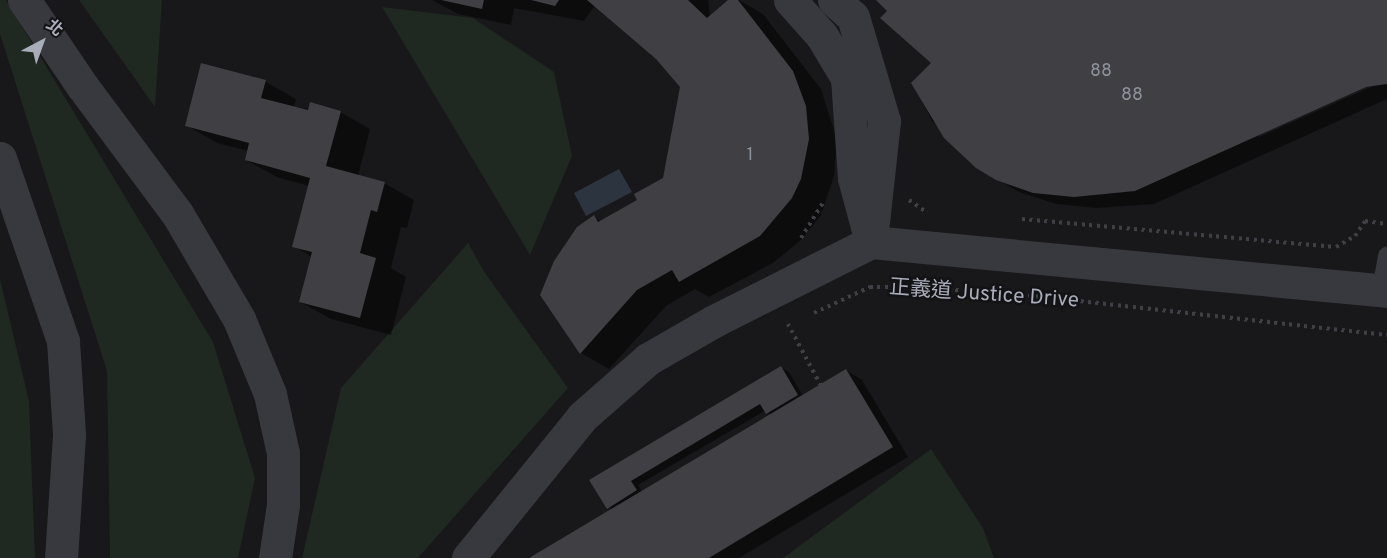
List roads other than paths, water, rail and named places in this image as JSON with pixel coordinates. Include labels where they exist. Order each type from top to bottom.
[{"type":"street","points":[[24,0],[83,87],[178,214],[239,319],[270,394],[283,453],[283,505],[275,558]]},
{"type":"street","points":[[790,0],[822,36],[847,78],[854,178],[871,242]]},
{"type":"street","points":[[834,0],[853,17],[884,121],[871,242]]},
{"type":"street","points":[[0,158],[63,341],[69,435],[61,558]]},
{"type":"street","points":[[468,558],[582,417],[648,359],[714,321],[871,242]]},
{"type":"street","name":"正義道 Justice Drive","points":[[871,242],[1384,291]]},
{"type":"lane","points":[[1384,291],[1387,255]]}]
